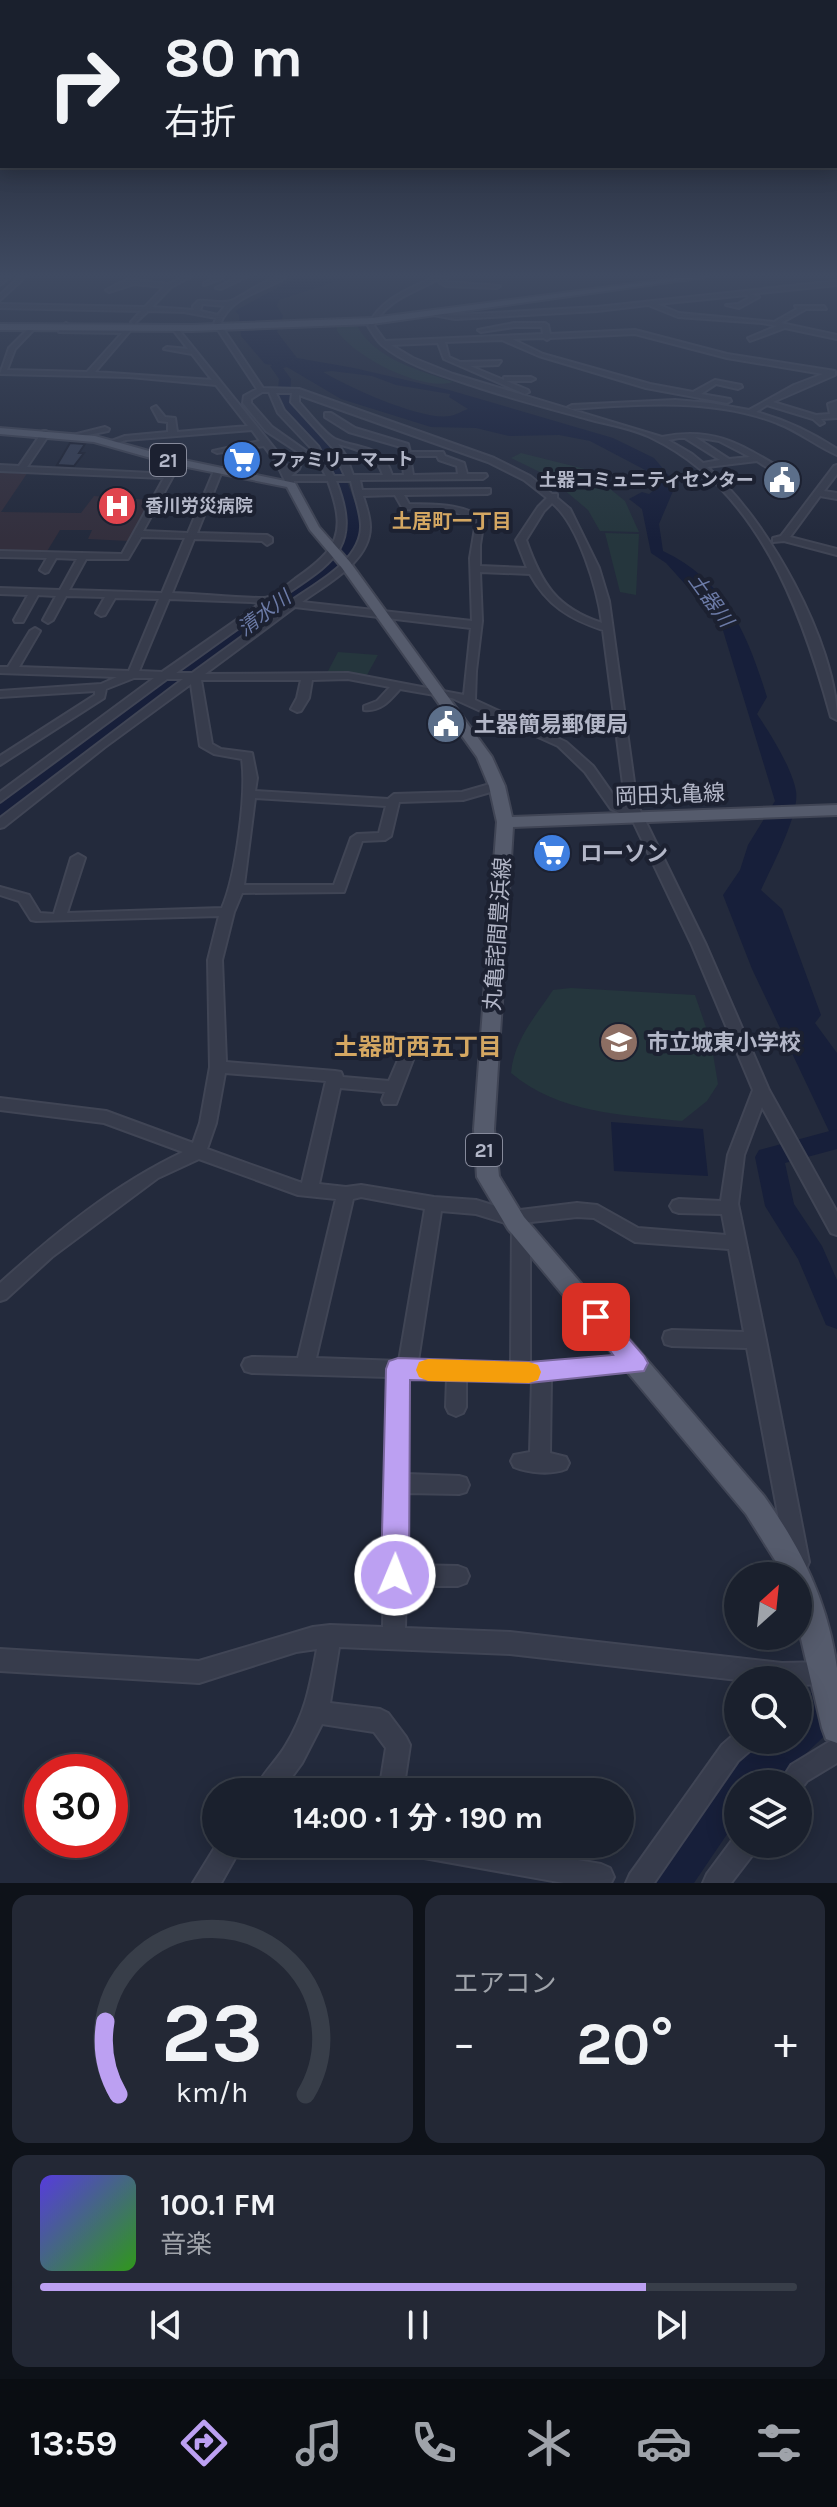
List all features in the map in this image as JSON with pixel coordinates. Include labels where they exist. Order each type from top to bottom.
[{"type":"main road","name":"21","points":[[0,431],[73,436],[218,471],[290,479]]},
{"type":"main road","name":"丸亀詫間豊浜線","points":[[290,479],[295,498],[438,691],[484,757],[497,786],[505,822],[484,1148],[488,1177],[516,1224],[755,1505],[792,1562]]},
{"type":"main road","name":"岡田丸亀線","points":[[505,822],[837,810]]},
{"type":"main road","name":"丸亀詫間豊浜線","points":[[812,1682],[837,1728]]},
{"type":"street","points":[[90,373],[97,365]]},
{"type":"street","points":[[203,365],[290,479]]},
{"type":"street","points":[[250,365],[285,415],[316,447],[331,478],[343,523],[341,561]]},
{"type":"street","points":[[425,365],[439,372],[662,439],[704,465],[742,506],[800,609],[822,663],[837,717]]},
{"type":"street","points":[[461,365],[529,394],[526,399]]},
{"type":"street","points":[[575,365],[649,386],[754,409],[789,424],[837,453]]},
{"type":"street","points":[[780,365],[834,372]]},
{"type":"street","points":[[808,369],[814,365]]},
{"type":"street","points":[[506,379],[521,366]]},
{"type":"street","points":[[2,372],[90,373],[217,383]]},
{"type":"street","points":[[560,408],[630,403],[754,409],[834,372]]},
{"type":"street","points":[[494,378],[531,379]]},
{"type":"street","points":[[695,394],[715,382],[738,387]]},
{"type":"street","points":[[290,479],[302,451],[269,429],[257,417],[247,398],[269,391],[294,391],[491,460],[527,478],[554,496],[566,509],[594,568],[604,601],[631,804],[645,817],[761,1090],[803,1172],[837,1228]]},
{"type":"street","points":[[0,824],[294,603],[363,544],[367,516],[345,460],[331,440],[295,402],[294,391]]},
{"type":"street","points":[[766,403],[818,420],[834,416],[832,404],[837,403]]},
{"type":"street","points":[[712,407],[751,412],[789,424]]},
{"type":"street","points":[[156,408],[162,419],[172,420],[171,431],[174,433]]},
{"type":"street","points":[[328,415],[352,430],[405,446],[409,477]]},
{"type":"street","points":[[110,443],[125,438],[250,425],[257,417]]},
{"type":"street","points":[[73,436],[105,429]]},
{"type":"street","points":[[202,432],[209,443]]},
{"type":"street","points":[[21,469],[46,433]]},
{"type":"street","points":[[662,439],[685,435],[726,438],[774,468]]},
{"type":"street","points":[[685,435],[728,462]]},
{"type":"street","points":[[331,440],[369,451],[382,461],[388,477]]},
{"type":"street","points":[[217,451],[265,443]]},
{"type":"street","points":[[369,451],[400,445]]},
{"type":"street","points":[[406,454],[440,454],[442,458],[461,465],[463,476]]},
{"type":"street","points":[[704,465],[759,458]]},
{"type":"street","points":[[453,462],[491,460]]},
{"type":"street","points":[[0,468],[169,476],[125,557],[0,554]]},
{"type":"street","points":[[784,538],[837,468]]},
{"type":"street","points":[[0,694],[101,688],[133,674],[163,596],[218,471]]},
{"type":"street","points":[[290,479],[483,476]]},
{"type":"street","points":[[442,477],[445,492]]},
{"type":"street","points":[[358,493],[487,491]]},
{"type":"street","points":[[398,492],[406,507],[454,509],[481,521],[475,536],[476,625],[468,685],[470,702]]},
{"type":"street","points":[[819,493],[837,496]]},
{"type":"street","points":[[554,496],[541,509],[521,540],[535,580],[556,604],[582,621],[608,628]]},
{"type":"street","points":[[137,534],[267,538],[267,542]]},
{"type":"street","points":[[764,541],[784,538],[837,552]]},
{"type":"street","points":[[45,570],[53,555]]},
{"type":"street","points":[[55,615],[83,556]]},
{"type":"street","points":[[0,798],[321,565],[341,561]]},
{"type":"street","points":[[476,569],[532,571]]},
{"type":"street","points":[[0,591],[271,601],[476,625]]},
{"type":"street","points":[[19,620],[35,592]]},
{"type":"street","points":[[101,613],[111,595]]},
{"type":"street","points":[[6,670],[35,631]]},
{"type":"street","points":[[6,670],[195,677],[361,677],[438,691],[470,702],[562,744],[589,769],[615,806],[645,817]]},
{"type":"street","points":[[0,1294],[46,1252],[152,1174],[198,1152],[208,1123],[218,1067],[215,960],[227,912],[237,889],[251,778],[248,756],[218,752],[206,746],[195,677]]},
{"type":"street","points":[[297,709],[303,698],[307,677]]},
{"type":"street","points":[[393,707],[374,706],[398,684]]},
{"type":"street","points":[[0,761],[100,696],[101,688]]},
{"type":"street","points":[[237,889],[339,889],[357,838],[385,836],[394,798],[463,796],[497,786]]},
{"type":"street","points":[[248,794],[393,803]]},
{"type":"street","points":[[59,918],[66,876],[78,858]]},
{"type":"street","points":[[0,891],[24,898],[36,917],[227,912]]},
{"type":"street","points":[[334,1082],[392,1093],[406,1057]]},
{"type":"street","points":[[218,1067],[335,1076],[309,1191]]},
{"type":"street","points":[[761,1090],[736,1155],[730,1208],[798,1562]]},
{"type":"street","points":[[0,1104],[106,1117],[309,1191],[361,1191],[434,1204],[476,1207],[516,1224],[577,1210],[597,1212],[635,1235],[737,1243]]},
{"type":"street","points":[[305,1367],[346,1193]]},
{"type":"street","points":[[394,1639],[396,1483],[403,1369],[434,1204]]},
{"type":"street","points":[[679,1206],[730,1208]]},
{"type":"street","points":[[516,1224],[520,1372]]},
{"type":"street","points":[[672,1338],[757,1340]]},
{"type":"street","points":[[252,1365],[542,1372],[635,1363]]},
{"type":"street","points":[[456,1407],[457,1371]]},
{"type":"street","points":[[540,1462],[542,1372]]},
{"type":"street","points":[[396,1483],[459,1485]]},
{"type":"street","points":[[395,1575],[458,1576]]},
{"type":"street","points":[[0,1660],[199,1672],[310,1636],[330,1636],[510,1643],[724,1667]]},
{"type":"street","points":[[277,1778],[294,1755],[315,1712],[330,1636]]},
{"type":"street","points":[[315,1712],[380,1721],[398,1745],[393,1778]]},
{"type":"street","points":[[804,1770],[837,1749]]},
{"type":"street","points":[[639,1883],[729,1754]]},
{"type":"street","points":[[206,1883],[222,1858]]},
{"type":"street","points":[[493,1858],[601,1877]]},
{"type":"street","points":[[716,1883],[735,1858]]},
{"type":"shaded area","points":[[380,365],[405,365],[453,382],[424,382]]},
{"type":"shaded area","points":[[521,453],[585,469],[548,476],[511,458]]},
{"type":"shaded area","name":"香川労災病院","points":[[0,471],[28,472],[1,512],[81,513],[94,496],[151,500],[129,541],[88,539],[92,530],[60,530],[46,553],[0,552]]},
{"type":"shaded area","points":[[588,471],[625,501],[639,532],[600,531],[588,510],[550,478]]},
{"type":"shaded area","points":[[605,533],[639,534],[636,595],[620,592]]},
{"type":"shaded area","points":[[338,652],[378,655],[367,675],[327,673]]},
{"type":"shaded area","points":[[571,988],[695,995],[711,1042],[718,1084],[707,1101],[682,1121],[614,1114],[549,1097],[511,1073],[521,1039],[553,990]]},
{"type":"water","name":"土器川","points":[[271,365],[336,365],[354,368],[449,390],[613,438],[654,458],[676,484],[659,524],[663,551],[703,577],[731,611],[751,651],[767,697],[757,714],[794,782],[794,813],[761,890],[782,909],[821,1015],[815,1023],[837,1053],[837,1148],[752,969],[723,895],[740,870],[748,845],[775,801],[721,624],[666,563],[651,553],[642,509],[629,499],[642,492],[649,494],[658,487],[649,472],[590,441],[559,435],[509,436],[476,428],[431,427],[341,399],[287,367]],"holes":[[[323,372],[372,376],[396,385],[450,394],[449,397],[468,409],[450,416],[422,413],[367,394]]]},
{"type":"water","points":[[611,1122],[703,1129],[708,1176],[614,1171]]},
{"type":"building","points":[[70,443],[85,444],[79,453],[84,453],[74,466],[57,465]]},
{"type":"building","name":"ローソン","points":[[540,845],[563,846],[563,862],[540,860]]},
{"type":"waterway","name":"清水川","points":[[0,812],[50,770],[327,569],[348,550],[355,525],[327,446],[283,399],[285,379],[276,366],[281,365]]},
{"type":"waterway","points":[[837,1139],[769,1157],[780,1206],[811,1255],[837,1316]]},
{"type":"waterway","points":[[812,1720],[837,1696]]},
{"type":"waterway","points":[[759,1770],[777,1754]]},
{"type":"waterway","points":[[669,1883],[716,1810],[724,1803]]},
{"type":"slow traffic","points":[[428,1370],[529,1372]]},
{"type":"place","name":"ファミリーマート","points":[[242,460]]},
{"type":"place","name":"土器コミュニティセンター","points":[[782,480]]},
{"type":"place","name":"香川労災病院","points":[[117,506]]},
{"type":"place","name":"土器簡易郵便局","points":[[446,724]]},
{"type":"place","name":"ローソン","points":[[552,853]]},
{"type":"place","name":"市立城東小学校","points":[[619,1042]]},
{"type":"district","name":"土居町一丁目","points":[[452,521]]},
{"type":"district","name":"土器町西五丁目","points":[[418,1047]]},
{"type":"route","points":[[395,1575],[398,1369],[529,1372],[635,1363],[596,1317]]}]
